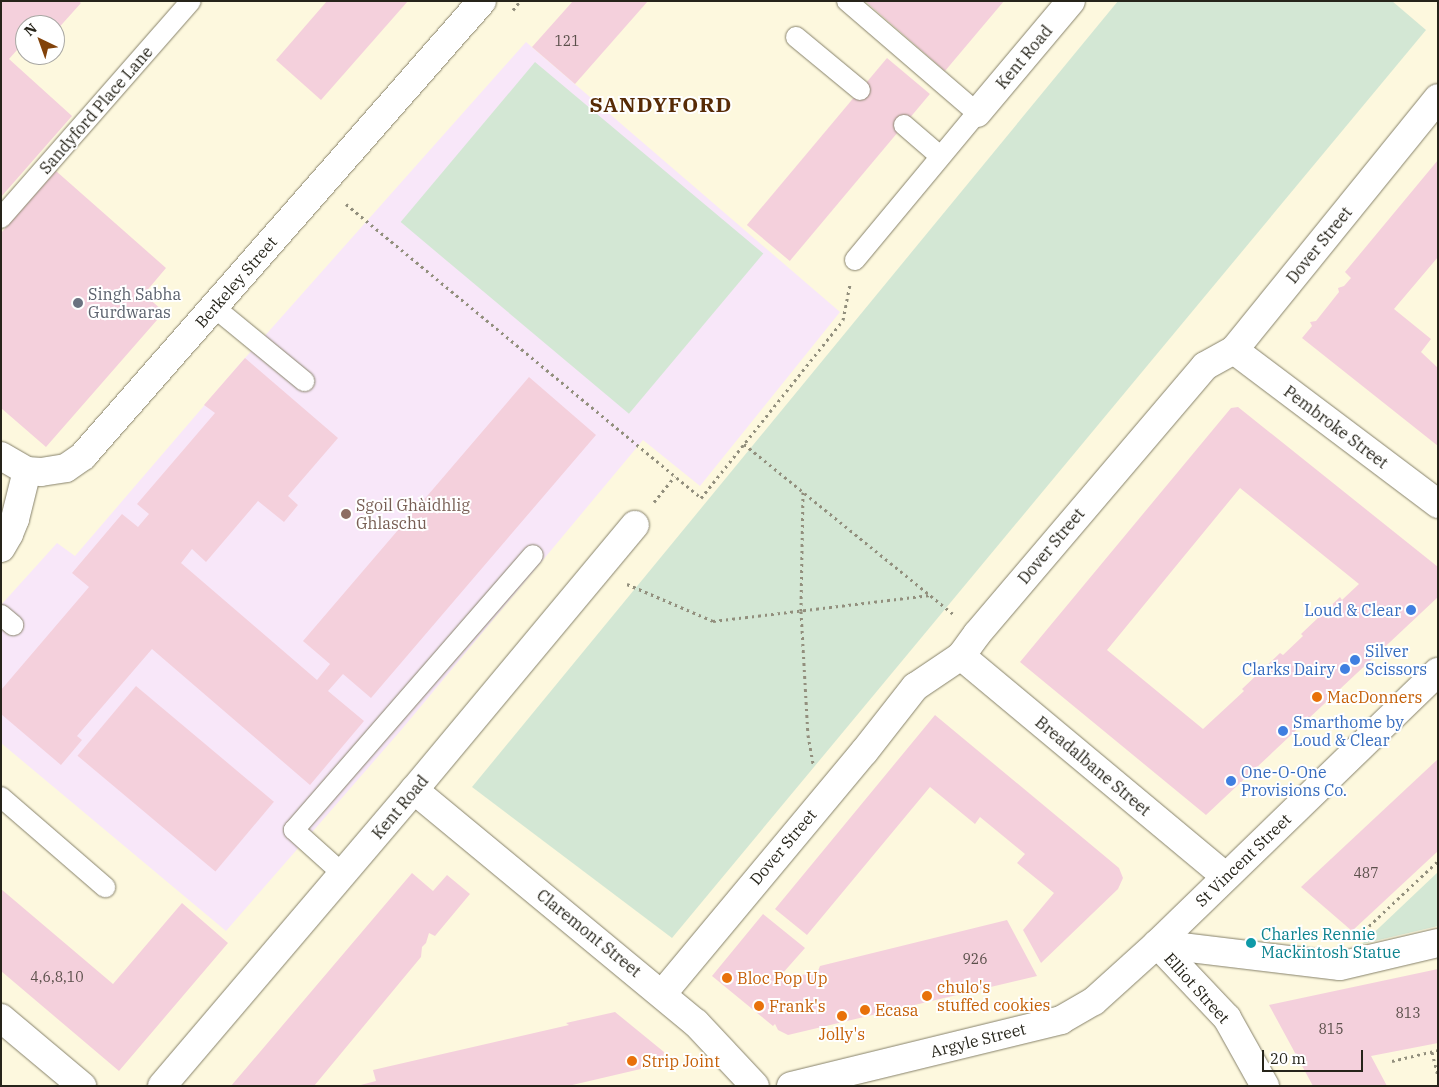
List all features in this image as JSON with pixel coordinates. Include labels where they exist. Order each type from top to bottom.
[{"type":"street","name":"Berkeley Street","points":[[26,471],[41,472],[66,468],[83,456],[482,1]]},
{"type":"street","name":"Kent Road","points":[[977,113],[1070,1]]},
{"type":"street","name":"Dover Street","points":[[662,993],[915,687],[961,656],[977,634],[1205,366],[1234,350],[1438,98]]},
{"type":"street","name":"Pembroke Street","points":[[1234,350],[1438,504]]},
{"type":"street","points":[[1,456],[26,471],[10,534],[1,548]]},
{"type":"street","name":"Kent Road","points":[[162,1086],[414,790],[635,525]]},
{"type":"street","name":"Breadalbane Street","points":[[961,656],[1225,876]]},
{"type":"street","name":"St Vincent Street","points":[[1157,944],[1225,876],[1438,672]]},
{"type":"street","name":"Claremont Street","points":[[414,790],[662,993],[696,1023],[755,1086]]},
{"type":"street","points":[[1157,944],[1340,966],[1438,943]]},
{"type":"street","name":"Argyle Street","points":[[791,1086],[1061,1020],[1094,1001],[1157,944]]},
{"type":"street","name":"Elliot Street","points":[[1157,944],[1227,1018],[1266,1086]]},
{"type":"street","points":[[1,1018],[82,1086]]},
{"type":"lane","name":"Sandyford Place Lane","points":[[1,218],[191,1]]},
{"type":"lane","points":[[847,1],[977,113],[855,260]]},
{"type":"lane","points":[[796,38],[860,90]]},
{"type":"lane","points":[[904,126],[940,156]]},
{"type":"lane","points":[[214,307],[304,381]]},
{"type":"lane","points":[[343,874],[294,830],[532,555]]},
{"type":"lane","points":[[1,797],[105,887]]},
{"type":"path","points":[[343,202],[701,498],[843,320],[855,260]]},
{"type":"path","points":[[744,444],[977,634]]},
{"type":"path","points":[[803,492],[801,611],[808,734],[820,804]]},
{"type":"path","points":[[596,571],[713,621],[930,595]]},
{"type":"path","points":[[1340,966],[1356,938],[1438,862]]},
{"type":"path","points":[[1392,1061],[1438,1050]]},
{"type":"path","points":[[1432,1052],[1438,1076]]},
{"type":"shaded area","name":"Sgoil Ghàidhlig Ghlaschu","points":[[526,42],[840,312],[700,486],[643,440],[402,729],[226,931],[1,743],[1,605],[57,543],[75,556],[245,358]]},
{"type":"green space","points":[[1118,1],[1392,1],[1426,30],[672,938],[472,787]]},
{"type":"green space","points":[[535,62],[763,254],[629,414],[401,222]]},
{"type":"green space","points":[[1438,872],[1438,926],[1362,944]]},
{"type":"building","points":[[1,1],[78,1],[81,3],[65,21],[65,15],[15,15],[15,52],[9,59],[72,116],[1,197]]},
{"type":"building","points":[[327,1],[408,1],[321,100],[276,60]]},
{"type":"building","points":[[573,1],[648,1],[575,84],[532,47]]},
{"type":"building","points":[[865,1],[1004,1],[945,71]]},
{"type":"building","points":[[887,58],[930,94],[790,261],[747,225]]},
{"type":"building","points":[[1438,160],[1438,257],[1394,309],[1431,339],[1421,352],[1438,368],[1438,446],[1302,338],[1312,326],[1310,322],[1316,321],[1339,292],[1338,288],[1344,286],[1351,278],[1345,272]]},
{"type":"building","name":"Singh Sabha Gurdwaras","points":[[56,171],[166,268],[144,294],[164,312],[46,447],[1,408],[1,233]]},
{"type":"building","points":[[245,358],[338,438],[288,496],[298,505],[284,522],[258,501],[206,562],[192,549],[181,563],[317,680],[330,664],[303,641],[529,377],[596,435],[371,698],[343,674],[328,691],[364,721],[310,785],[152,649],[77,736],[82,740],[61,765],[1,714],[1,690],[89,587],[72,573],[122,514],[138,527],[149,514],[137,504],[215,413],[204,405]]},
{"type":"building","points":[[1238,407],[1438,567],[1438,597],[1206,815],[1020,662],[1231,408]],"holes":[[[1240,488],[1359,584],[1342,600],[1340,597],[1301,634],[1303,636],[1283,655],[1280,653],[1242,689],[1244,691],[1203,729],[1107,650]]]},
{"type":"building","points":[[136,686],[274,802],[215,871],[78,756]]},
{"type":"building","points":[[935,715],[1119,868],[1123,878],[1118,889],[1041,963],[1023,930],[1054,893],[1017,863],[1025,854],[980,817],[975,824],[930,787],[807,935],[775,909]]},
{"type":"building","points":[[1438,759],[1438,851],[1352,931],[1301,887]]},
{"type":"building","points":[[412,873],[433,891],[447,875],[470,894],[435,936],[429,933],[426,943],[422,947],[421,957],[314,1086],[231,1086]]},
{"type":"building","points":[[1,889],[113,984],[182,903],[228,943],[119,1071],[1,971]]},
{"type":"building","points":[[763,914],[805,948],[782,974],[786,979],[818,971],[820,966],[1007,920],[1037,976],[788,1035],[778,1030],[775,1024],[773,1026],[712,976]]},
{"type":"building","points":[[1438,969],[1438,1043],[1371,1056],[1387,1086],[1313,1086],[1269,1005]]},
{"type":"building","points":[[615,1012],[664,1052],[662,1064],[568,1086],[357,1086],[376,1081],[373,1070],[569,1025],[566,1023]]},
{"type":"place","name":"Singh Sabha Gurdwaras","points":[[78,303]]},
{"type":"place","name":"Sgoil Ghàidhlig Ghlaschu","points":[[346,514]]},
{"type":"place","name":"Loud & Clear","points":[[1411,610]]},
{"type":"place","name":"Silver Scissors","points":[[1355,660]]},
{"type":"place","name":"Clarks Dairy","points":[[1345,669]]},
{"type":"place","name":"MacDonners","points":[[1317,697]]},
{"type":"place","name":"Smarthome by Loud & Clear","points":[[1283,731]]},
{"type":"place","name":"One-O-One Provisions Co.","points":[[1231,781]]},
{"type":"place","name":"Charles Rennie Mackintosh Statue","points":[[1251,943]]},
{"type":"place","name":"Bloc Pop Up","points":[[727,978]]},
{"type":"place","name":"chulo's stuffed cookies","points":[[927,996]]},
{"type":"place","name":"Frank's","points":[[759,1006]]},
{"type":"place","name":"Ecasa","points":[[865,1010]]},
{"type":"place","name":"Jolly's","points":[[842,1016]]},
{"type":"place","name":"Strip Joint","points":[[632,1061]]},
{"type":"district","name":"SANDYFORD","points":[[661,104]]}]
